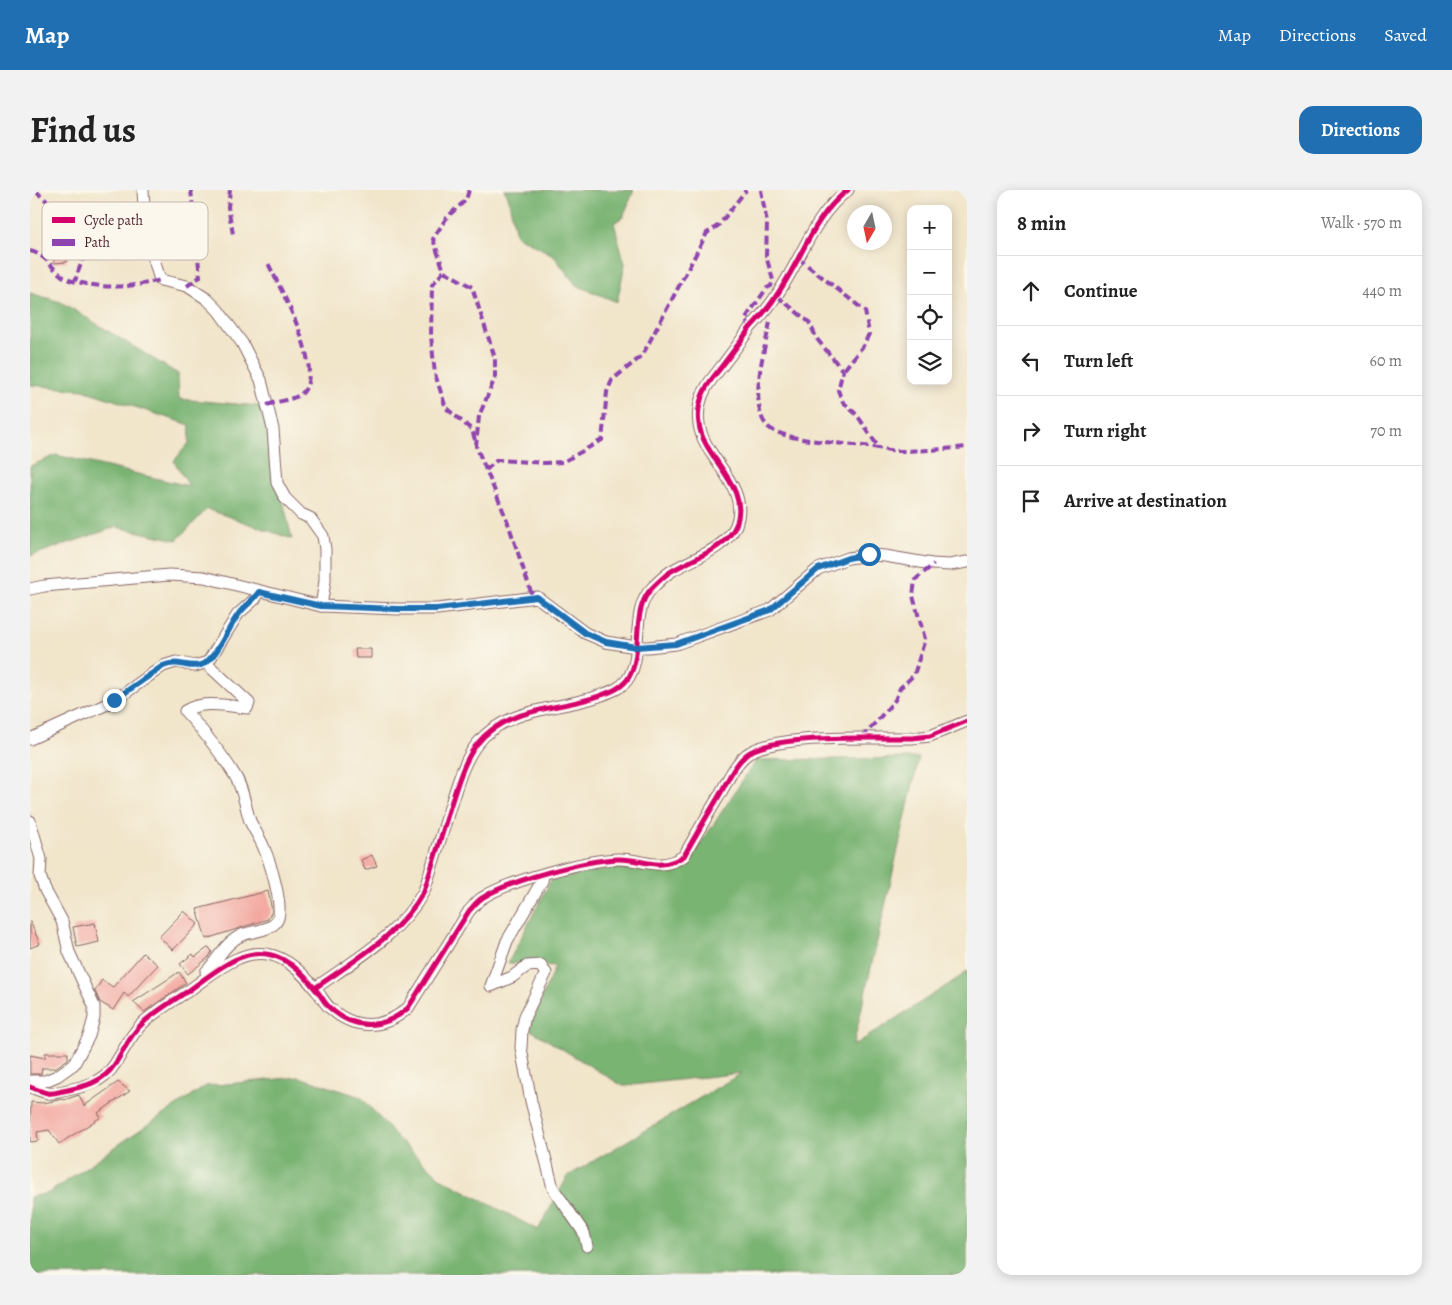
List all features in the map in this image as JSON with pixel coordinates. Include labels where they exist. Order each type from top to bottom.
[{"type":"street","points":[[315,988],[387,937],[405,921],[416,906],[424,891],[461,775],[469,756],[478,742],[490,730],[519,715],[589,700],[615,690],[628,679],[636,647],[639,614],[650,590],[669,573],[715,548],[729,535],[736,524],[738,509],[735,491],[702,438],[699,422],[700,404],[706,388],[777,296],[820,217],[848,190]]},
{"type":"street","points":[[154,260],[160,280],[187,286],[218,310],[242,343],[261,380],[273,429],[277,483],[285,498],[301,514],[310,518],[323,536],[325,581],[321,606]]},
{"type":"street","points":[[30,589],[44,586],[169,575],[204,577],[321,606],[437,609],[537,597],[585,633],[606,642],[636,647],[676,644],[770,610],[818,569],[848,558],[869,554],[932,564],[950,565],[967,562]]},
{"type":"street","points":[[30,739],[114,700],[163,666],[170,663],[195,666],[206,663],[238,614],[255,599],[259,592]]},
{"type":"street","points":[[205,979],[205,974],[222,954],[227,944],[241,936],[273,925],[278,919],[279,911],[276,887],[264,848],[251,823],[236,776],[215,744],[185,712],[191,708],[216,704],[247,708],[248,703],[206,663]]},
{"type":"street","points":[[30,1088],[49,1093],[82,1087],[98,1081],[108,1073],[130,1038],[145,1021],[223,966],[240,957],[256,953],[281,957],[292,965],[315,988],[328,1007],[343,1018],[358,1024],[384,1023],[397,1018],[417,996],[469,911],[480,899],[493,892],[543,875],[598,861],[619,859],[659,865],[676,861],[684,856],[734,768],[746,755],[762,745],[796,740],[930,736],[967,721]]},
{"type":"street","points":[[30,821],[41,859],[40,876],[45,890],[62,921],[68,952],[94,1006],[94,1018],[89,1036],[74,1064],[57,1076],[45,1081],[30,1081]]},
{"type":"street","points":[[543,875],[542,881],[507,941],[491,986],[512,977],[527,966],[541,965],[546,973],[525,1016],[522,1030],[522,1048],[531,1101],[553,1188],[584,1233],[586,1246]]},
{"type":"green space","points":[[504,190],[634,190],[623,217],[614,223],[625,264],[617,302],[576,285],[553,255],[516,235],[508,196]]},
{"type":"green space","points":[[30,293],[61,302],[178,374],[179,399],[259,406],[292,539],[207,509],[177,540],[116,527],[30,556],[30,466],[56,455],[189,486],[174,461],[189,443],[190,425],[83,390],[30,385]]},
{"type":"green space","points":[[919,758],[853,1046],[967,971],[967,1275],[30,1275],[30,1197],[49,1193],[206,1086],[299,1077],[361,1097],[400,1141],[442,1179],[538,1230],[568,1176],[742,1073],[623,1086],[529,1029],[555,966],[508,963],[551,880],[613,868],[684,869],[756,760]]},
{"type":"building","points":[[54,260],[67,260],[67,262],[54,263]]},
{"type":"building","points":[[355,649],[371,649],[371,658],[356,658]]},
{"type":"building","points":[[372,855],[377,866],[365,870],[361,860]]},
{"type":"building","points":[[268,891],[272,911],[268,919],[206,939],[197,909]]},
{"type":"building","points":[[184,911],[198,924],[173,950],[159,937]]},
{"type":"building","points":[[30,921],[40,944],[30,948]]},
{"type":"building","points":[[95,923],[99,942],[77,947],[73,927]]},
{"type":"building","points":[[209,947],[212,952],[208,958],[188,974],[180,964],[193,954],[195,957]]},
{"type":"building","points":[[143,953],[158,965],[128,997],[124,993],[113,1010],[100,1002],[95,991],[102,980],[113,987]]},
{"type":"building","points":[[179,972],[186,983],[144,1012],[133,1002]]},
{"type":"building","points":[[45,1053],[68,1053],[68,1059],[55,1068],[42,1068],[41,1074],[30,1074],[30,1055],[45,1058]]},
{"type":"building","points":[[118,1082],[130,1091],[98,1113],[101,1117],[59,1144],[49,1130],[37,1132],[38,1141],[30,1142],[31,1102],[44,1103],[64,1100],[79,1095],[84,1106]]},
{"type":"marked path","points":[[36,190],[49,202]]},
{"type":"marked path","points":[[191,190],[192,202]]},
{"type":"marked path","points":[[230,190],[228,207],[233,234]]},
{"type":"marked path","points":[[469,190],[466,200],[447,217],[433,239],[444,271],[472,287],[495,358],[495,378],[479,416],[476,446],[507,520],[533,598]]},
{"type":"marked path","points":[[486,470],[497,460],[544,463],[563,462],[602,440],[607,392],[612,380],[642,356],[707,233],[719,225],[746,190]]},
{"type":"marked path","points":[[751,328],[745,319],[767,288],[771,286],[773,280],[766,256],[767,223],[761,190]]},
{"type":"marked path","points":[[30,251],[42,257]]},
{"type":"marked path","points":[[798,258],[865,311],[869,334],[863,346],[843,371]]},
{"type":"marked path","points":[[46,260],[57,272],[69,280],[92,285],[121,286],[160,280]]},
{"type":"marked path","points":[[75,281],[82,260]]},
{"type":"marked path","points":[[187,286],[200,277],[198,260]]},
{"type":"marked path","points":[[267,405],[300,395],[307,384],[309,369],[306,350],[299,330],[268,263]]},
{"type":"marked path","points":[[444,271],[432,285],[431,336],[435,374],[446,408],[472,430],[475,440]]},
{"type":"marked path","points":[[777,296],[809,322],[817,339],[843,371],[838,390],[842,401],[857,415],[879,448]]},
{"type":"marked path","points":[[770,322],[758,390],[761,416],[767,426],[774,431],[798,438],[898,451],[967,447]]},
{"type":"marked path","points":[[862,738],[895,700],[900,688],[914,675],[925,639],[913,596],[915,580],[934,564]]},
{"type":"cycle path","points":[[315,988],[376,946],[390,934],[414,907],[424,891],[461,774],[477,744],[489,732],[518,716],[583,701],[621,686],[627,680],[632,670],[641,609],[645,598],[652,588],[678,567],[707,553],[731,534],[736,525],[739,511],[737,498],[732,485],[702,437],[698,415],[702,396],[712,379],[773,300],[825,213],[848,190]]},
{"type":"cycle path","points":[[30,1087],[46,1093],[54,1093],[85,1086],[99,1080],[110,1070],[132,1036],[145,1021],[219,968],[251,954],[273,955],[292,965],[309,981],[328,1006],[349,1020],[369,1024],[389,1020],[408,1008],[469,911],[480,899],[494,891],[528,878],[586,863],[627,859],[650,864],[666,864],[684,856],[734,769],[746,755],[759,748],[800,740],[930,736],[967,721]]},
{"type":"route","points":[[114,700],[170,663],[176,662],[195,666],[208,662],[238,614],[255,599],[259,592],[321,606],[397,609],[437,609],[537,597],[585,633],[606,642],[648,647],[676,644],[770,610],[818,569],[848,558],[869,554]]}]
